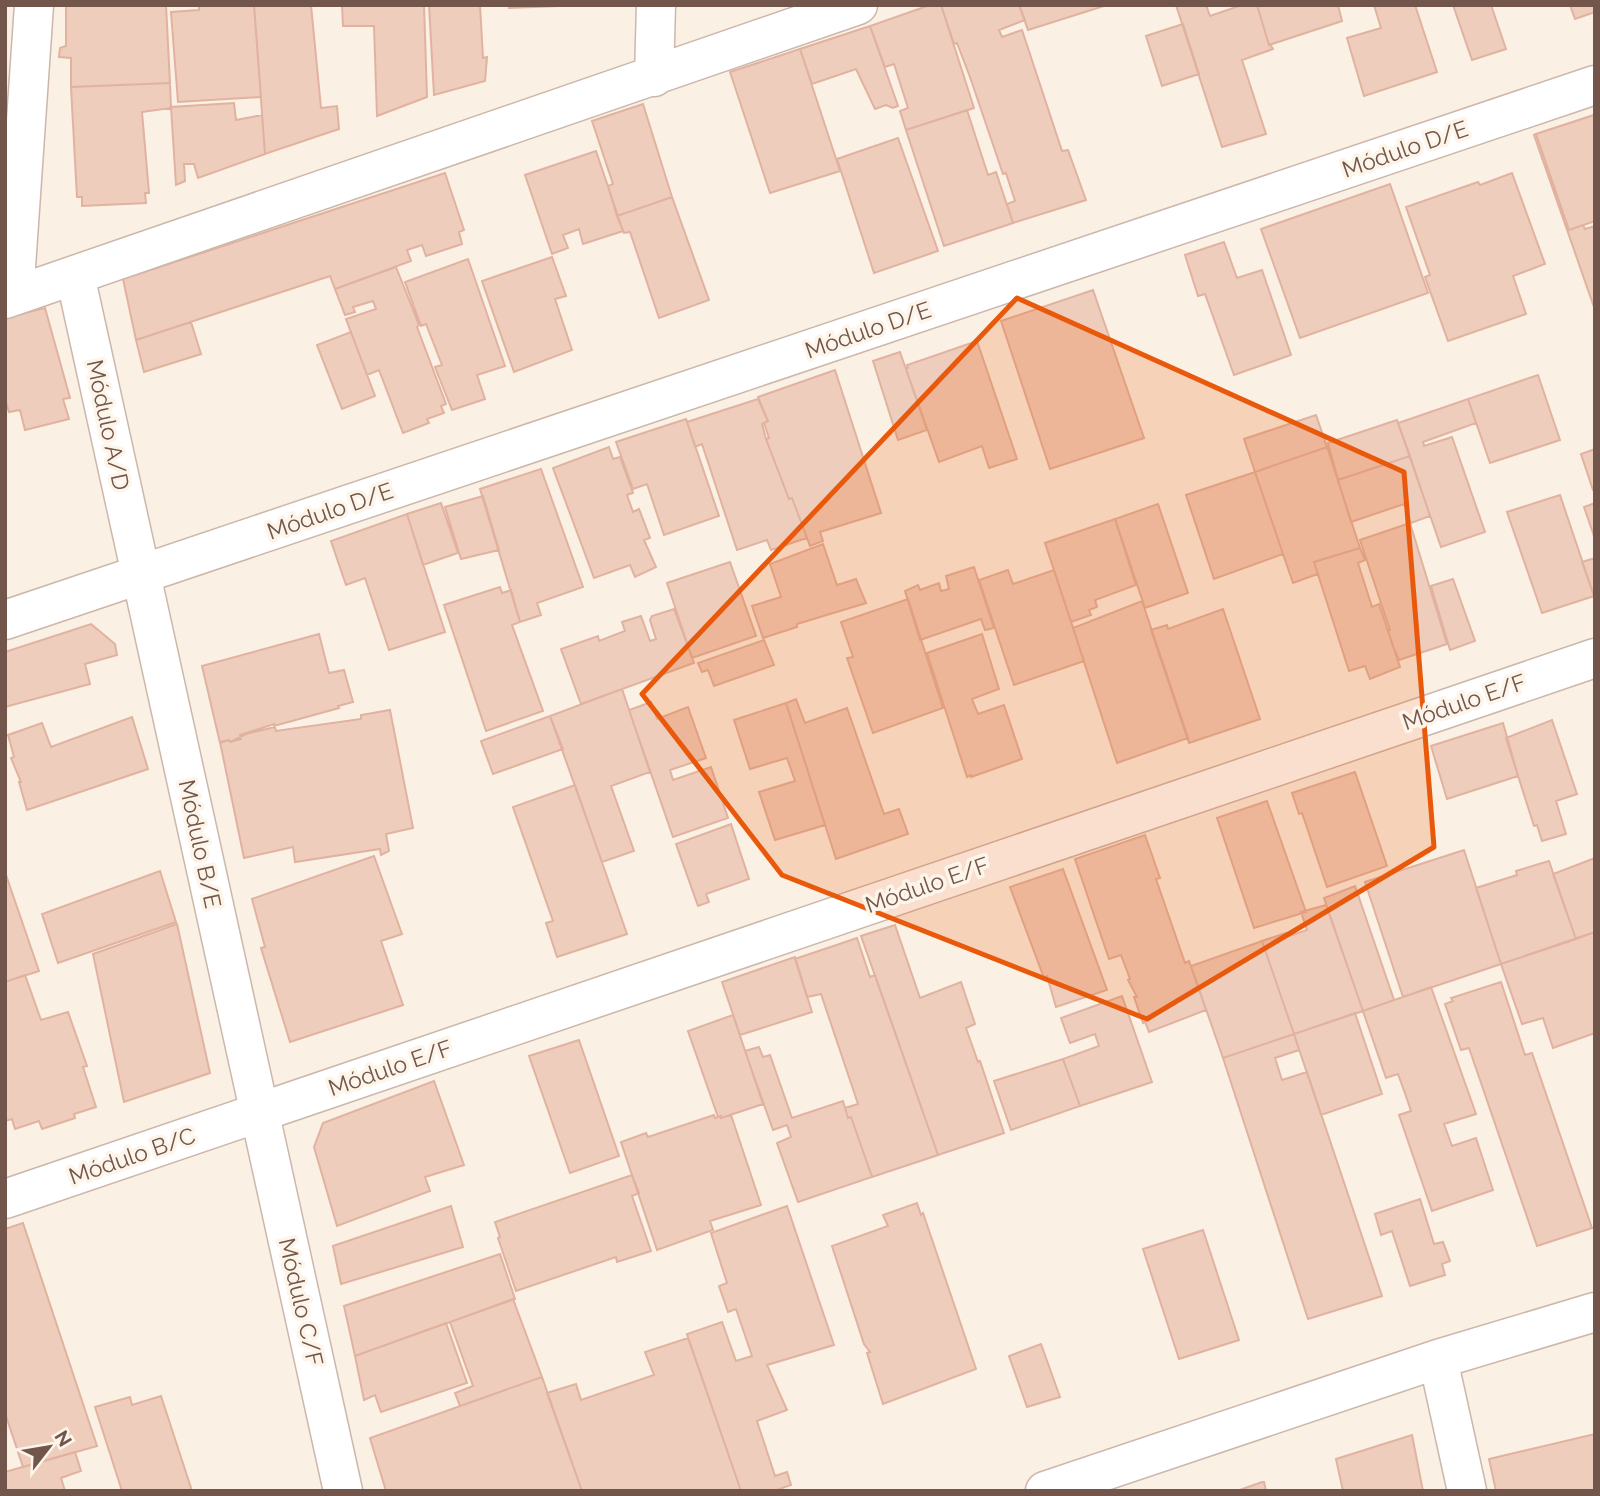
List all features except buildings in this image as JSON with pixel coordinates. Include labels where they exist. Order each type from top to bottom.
[{"type":"street","points":[[34,5],[9,297],[858,5]]},
{"type":"street","points":[[653,77],[656,5]]},
{"type":"street","name":"Módulo D/E","points":[[5,620],[1595,85]]},
{"type":"street","name":"Módulo A/D","points":[[75,275],[141,574]]},
{"type":"street","name":"Módulo B/E","points":[[141,574],[259,1113]]},
{"type":"street","name":"Módulo E/F","points":[[259,1113],[1595,658]]},
{"type":"street","name":"Módulo B/C","points":[[5,1199],[259,1113]]},
{"type":"street","name":"Módulo C/F","points":[[259,1113],[343,1491]]},
{"type":"street","points":[[1045,1491],[1438,1359],[1595,1312]]},
{"type":"street","points":[[1438,1359],[1467,1491]]},
{"type":"highlighted area","points":[[1017,298],[1404,472],[1434,847],[1147,1019],[782,875],[642,694]]}]
